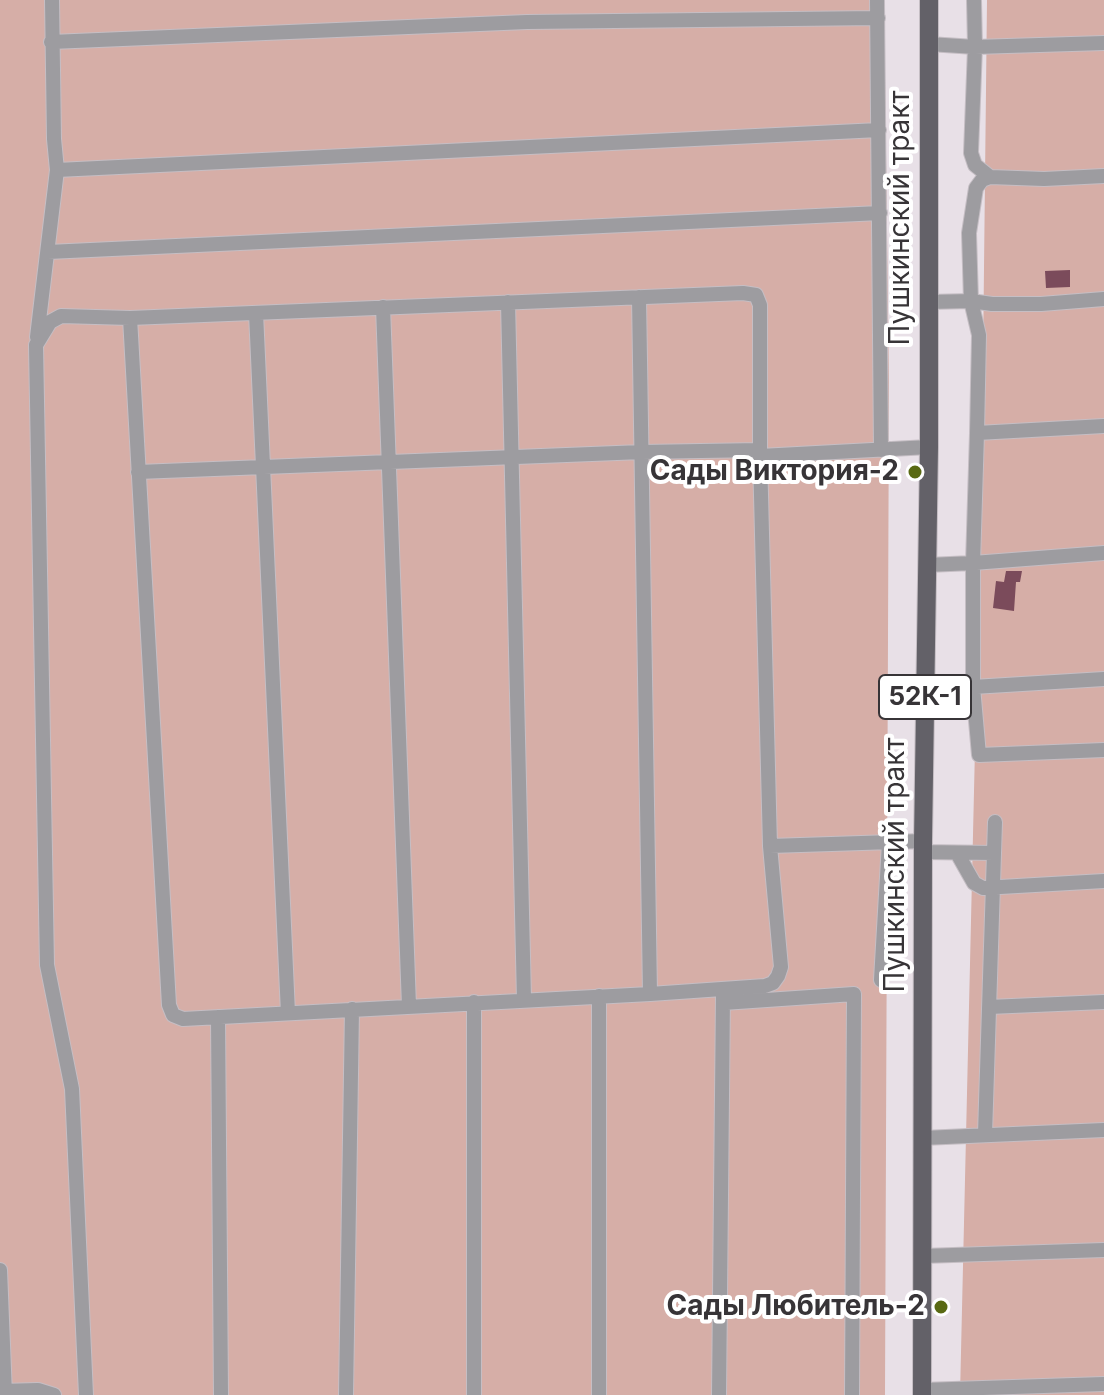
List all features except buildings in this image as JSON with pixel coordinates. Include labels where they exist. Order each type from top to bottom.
[{"type":"main road","name":"Пушкинский тракт","points":[[922,1392],[929,0]]},
{"type":"street","points":[[52,0],[57,170],[36,345],[47,965],[72,1089],[86,1395]]},
{"type":"street","points":[[877,0],[881,450]]},
{"type":"street","points":[[974,0],[971,153],[975,165],[990,177]]},
{"type":"street","points":[[51,42],[527,22],[878,18]]},
{"type":"street","points":[[929,44],[975,47],[1104,43]]},
{"type":"street","points":[[57,170],[879,130]]},
{"type":"street","points":[[1104,176],[1044,179],[990,177],[982,180],[976,188],[969,233],[971,301],[979,335],[973,563],[973,687],[979,755],[1104,750]]},
{"type":"street","points":[[48,252],[880,213]]},
{"type":"street","points":[[36,345],[50,322],[61,316],[130,318],[743,293],[756,295],[760,305],[760,453],[770,846],[781,967],[773,983],[723,996]]},
{"type":"street","points":[[639,297],[650,994]]},
{"type":"street","points":[[928,302],[1041,304],[1104,299]]},
{"type":"street","points":[[508,302],[524,1000]]},
{"type":"street","points":[[383,307],[409,1006]]},
{"type":"street","points":[[256,313],[288,1013]]},
{"type":"street","points":[[130,318],[169,1005],[173,1015],[183,1019],[650,994],[854,994],[852,1395]]},
{"type":"street","points":[[977,433],[1104,426]]},
{"type":"street","points":[[138,472],[642,452],[760,453],[929,447]]},
{"type":"street","points":[[927,565],[1104,553]]},
{"type":"street","points":[[925,687],[1104,679]]},
{"type":"street","points":[[985,1134],[995,822]]},
{"type":"street","points":[[770,846],[889,843],[957,853],[994,853]]},
{"type":"street","points":[[881,980],[889,843]]},
{"type":"street","points":[[957,853],[974,883],[983,888],[1104,881]]},
{"type":"street","points":[[599,996],[599,1395]]},
{"type":"street","points":[[719,1395],[723,996]]},
{"type":"street","points":[[474,1002],[474,1395]]},
{"type":"street","points":[[989,1007],[1104,1002]]},
{"type":"street","points":[[346,1395],[352,1009]]},
{"type":"street","points":[[218,1017],[221,1395]]},
{"type":"street","points":[[923,1138],[1104,1130]]},
{"type":"street","points":[[923,1256],[1104,1250]]},
{"type":"street","points":[[0,1270],[3,1392],[38,1390],[54,1395]]},
{"type":"street","points":[[922,1392],[1104,1384]]},
{"type":"shaded area","points":[[0,0],[884,0],[889,383],[885,1395],[0,1395]]},
{"type":"shaded area","points":[[987,0],[1104,0],[1104,1395],[960,1395],[982,446]]},
{"type":"place","name":"Сады Виктория-2","points":[[915,472]]},
{"type":"place","name":"Сады Любитель-2","points":[[941,1307]]}]
